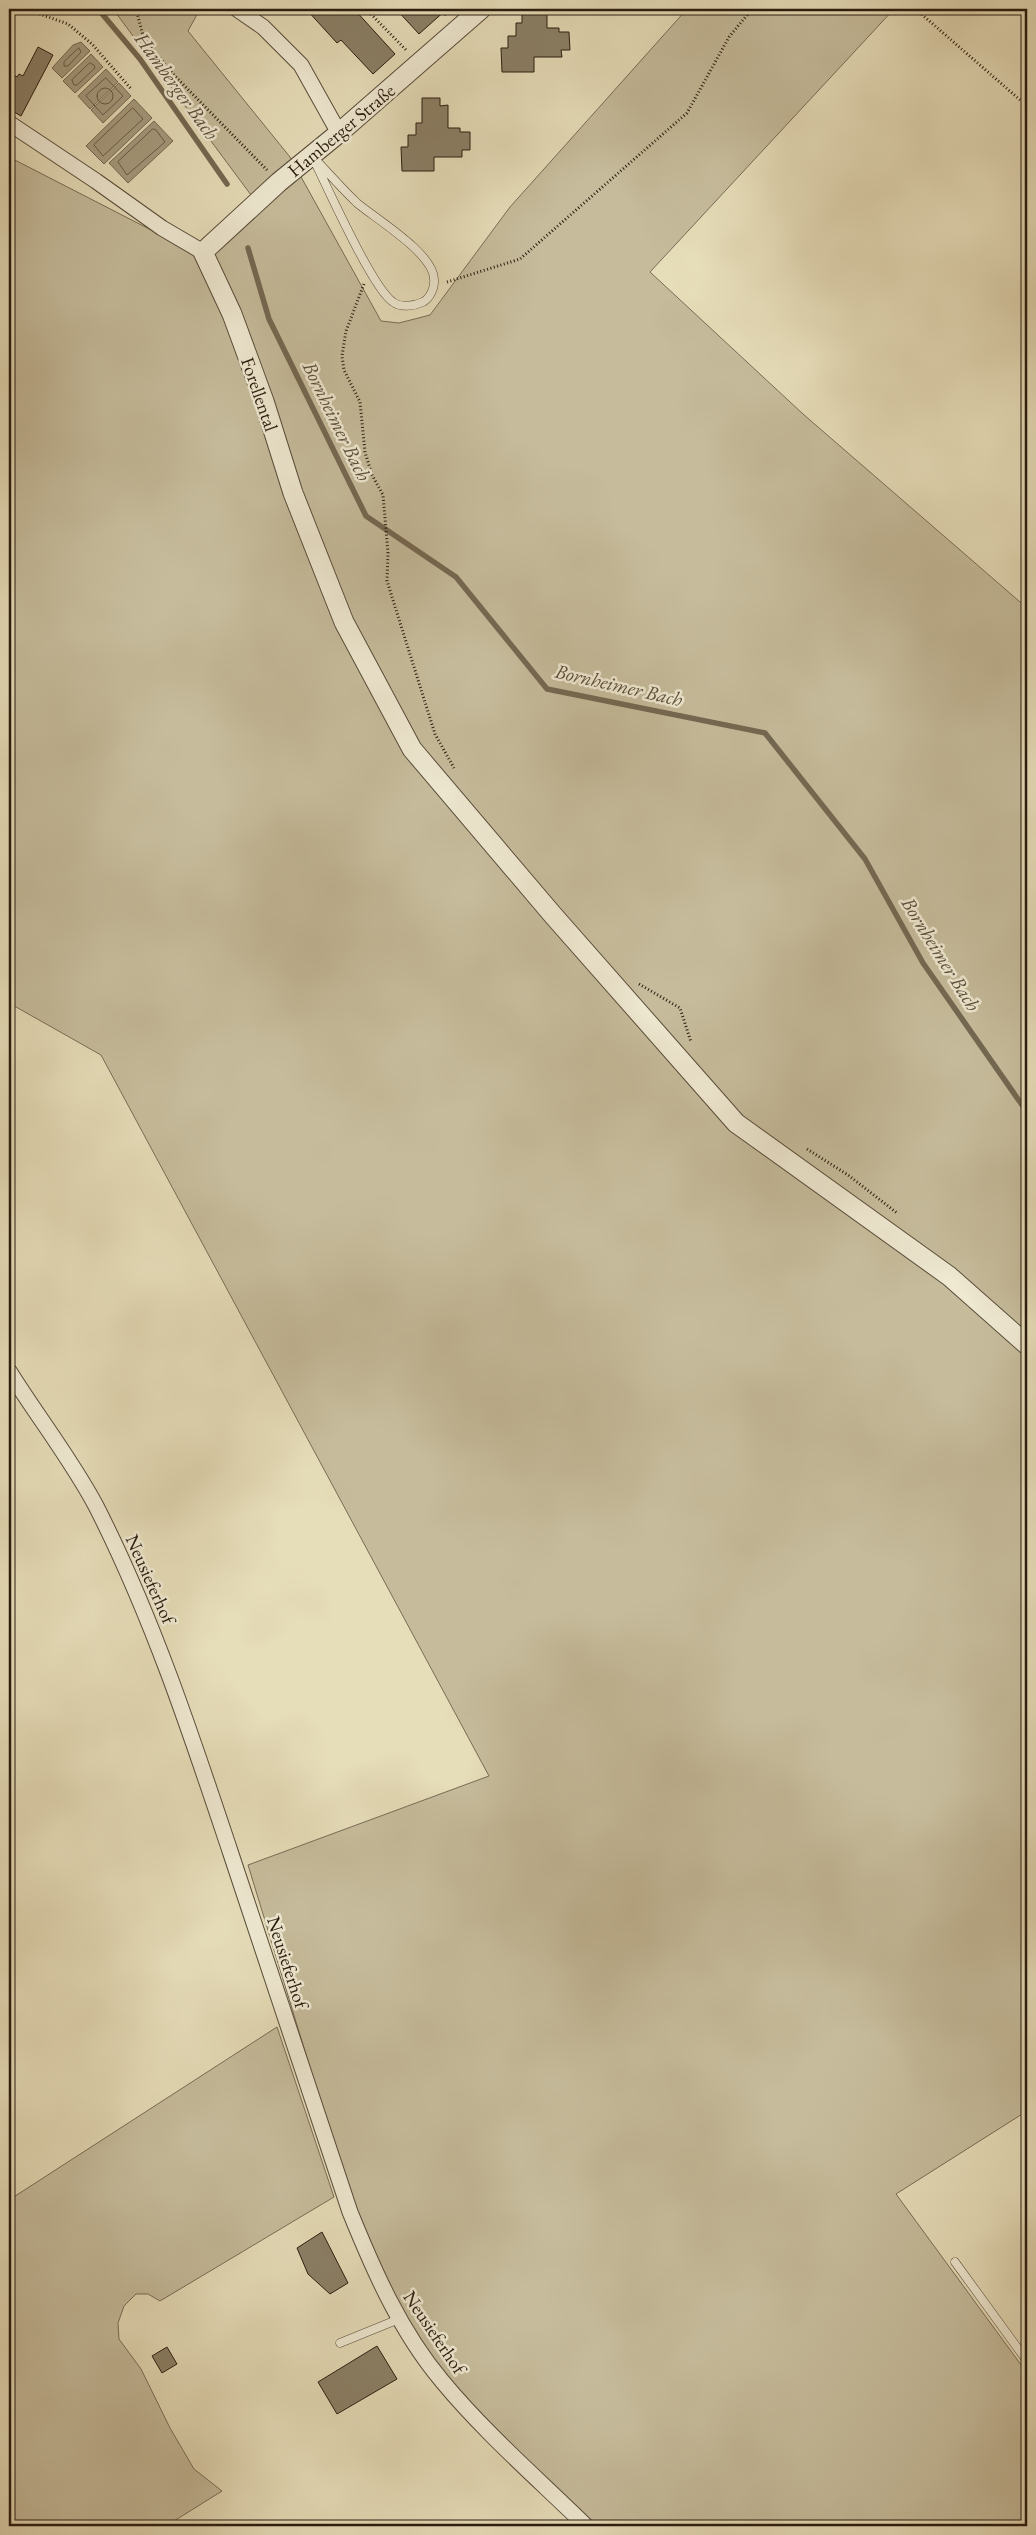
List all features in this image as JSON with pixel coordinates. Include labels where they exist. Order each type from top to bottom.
[{"type":"street","points":[[237,9],[263,26],[300,65],[339,133]]},
{"type":"street","name":"Hamberger Straße","points":[[203,252],[279,182],[422,62],[481,9]]},
{"type":"street","points":[[9,123],[162,228],[203,252]]},
{"type":"street","name":"Forellental","points":[[203,252],[209,270],[232,314],[264,401],[293,493],[344,622],[412,749],[552,914],[736,1123],[950,1276],[1027,1345]]},
{"type":"street","name":"Neusieferhof","points":[[9,1372],[67,1458],[94,1504],[118,1552],[157,1642],[197,1754],[350,2212],[373,2269],[399,2319],[441,2380],[477,2419],[586,2526]]},
{"type":"lane","points":[[312,156],[357,202],[416,250],[434,275],[434,287],[424,301],[413,305],[400,305],[387,296],[370,268],[312,156]]},
{"type":"lane","points":[[955,2262],[1027,2361]]},
{"type":"lane","points":[[340,2343],[399,2319]]},
{"type":"path","points":[[35,9],[37,13],[68,24],[92,44],[132,90]]},
{"type":"path","points":[[136,9],[144,39],[172,73],[279,182]]},
{"type":"path","points":[[366,9],[402,47],[422,62]]},
{"type":"path","points":[[434,287],[520,259],[608,183],[687,113],[729,37],[752,9]]},
{"type":"path","points":[[919,12],[1027,106]]},
{"type":"path","points":[[370,268],[346,331],[342,356],[344,370],[360,402],[364,452],[372,475],[383,495],[386,512],[388,553],[387,581],[435,734],[454,769]]},
{"type":"path","points":[[635,982],[680,1008],[694,1050]]},
{"type":"path","points":[[799,1144],[848,1175],[902,1218]]},
{"type":"shaded area","points":[[113,9],[200,9],[188,31],[290,157],[381,321],[399,323],[430,315],[510,207],[687,9],[894,9],[650,272],[803,414],[1027,608],[1027,2111],[896,2194],[1027,2373],[1027,2526],[586,2526],[477,2419],[403,2315],[353,2208],[248,1865],[489,1776],[101,1055],[9,1003],[9,157],[194,252],[251,195]]},
{"type":"shaded area","points":[[277,2027],[334,2197],[160,2301],[148,2294],[136,2294],[124,2306],[118,2323],[119,2339],[141,2369],[170,2428],[194,2469],[222,2491],[166,2526],[9,2526],[9,2200]]},
{"type":"water","points":[[81,42],[90,51],[62,78],[52,68],[73,45]]},
{"type":"water","points":[[91,54],[103,67],[75,93],[63,81]]},
{"type":"water","points":[[106,69],[118,82],[90,109],[78,96]]},
{"type":"water","points":[[119,83],[131,96],[103,123],[91,110]]},
{"type":"water","points":[[134,99],[152,118],[104,164],[86,146]]},
{"type":"water","points":[[154,121],[173,141],[128,183],[109,163]]},
{"type":"building","points":[[306,9],[354,9],[395,54],[373,74],[341,40],[337,43]]},
{"type":"building","points":[[396,9],[447,9],[419,34]]},
{"type":"building","points":[[522,9],[547,9],[547,28],[559,28],[559,32],[569,32],[570,50],[561,50],[562,57],[534,57],[534,72],[502,72],[501,48],[508,48],[508,36],[516,36],[516,23],[522,23]]},
{"type":"building","points":[[38,47],[53,55],[21,116],[9,109],[9,72],[17,77],[19,74],[23,76]]},
{"type":"building","points":[[422,98],[440,98],[440,106],[448,105],[448,128],[460,128],[460,132],[470,132],[470,150],[462,150],[462,157],[434,157],[434,171],[402,171],[401,147],[408,147],[408,135],[416,135],[416,123],[422,123]]},
{"type":"building","points":[[322,2232],[348,2283],[330,2294],[308,2274],[297,2248]]},
{"type":"building","points":[[377,2346],[397,2379],[337,2414],[318,2382]]},
{"type":"building","points":[[167,2347],[177,2364],[162,2373],[152,2356]]},
{"type":"waterway","name":"Hamberger Bach","points":[[98,9],[140,59],[227,184]]},
{"type":"waterway","name":"Bornheimer Bach","points":[[248,248],[269,319],[366,516],[456,577],[547,689],[765,733],[865,859],[923,963],[1027,1112]]}]
